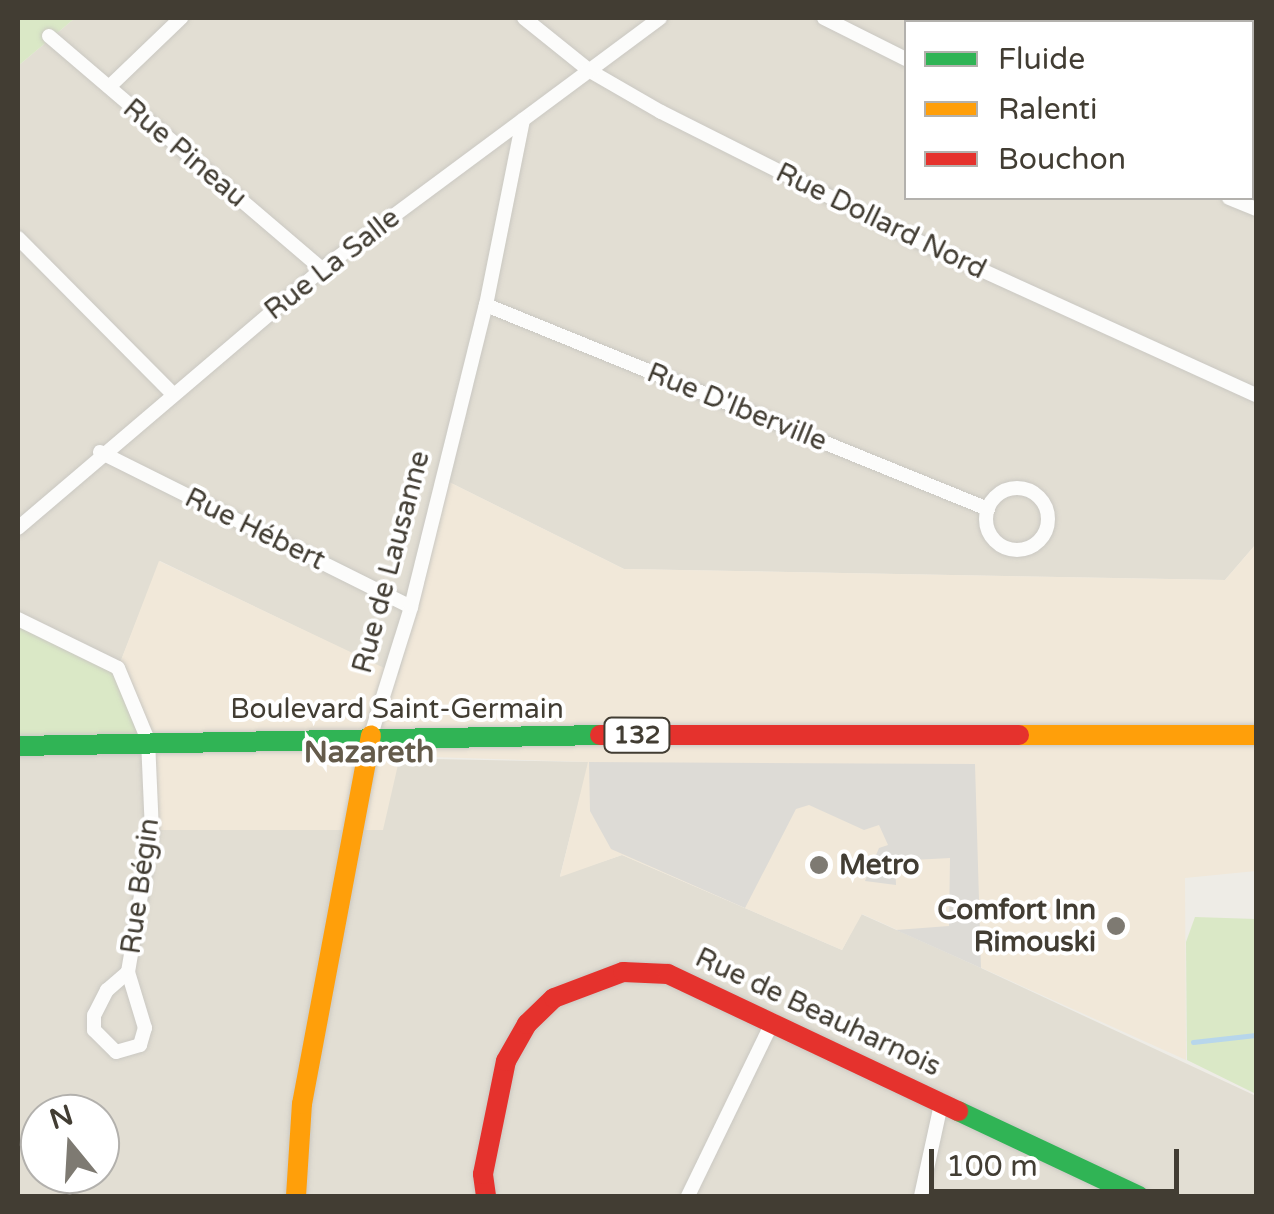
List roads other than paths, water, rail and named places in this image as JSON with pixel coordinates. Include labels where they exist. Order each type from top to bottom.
[{"type":"street","points":[[109,87],[181,18]]},
{"type":"street","name":"Rue Dollard Nord","points":[[524,18],[590,72],[908,237],[1256,395]]},
{"type":"street","name":"Rue La Salle","points":[[18,528],[100,452],[322,269],[660,18]]},
{"type":"street","points":[[824,18],[904,57]]},
{"type":"street","name":"Rue Pineau","points":[[49,36],[322,269]]},
{"type":"street","name":"Rue de Lausanne","points":[[296,1196],[302,1104],[371,735],[410,607],[486,305],[523,120]]},
{"type":"street","points":[[18,238],[171,392]]},
{"type":"street","name":"Rue D'Iberville","points":[[486,305],[988,509]]},
{"type":"street","name":"Rue Hébert","points":[[100,452],[410,607]]},
{"type":"street","points":[[1009,489],[1028,490],[1044,503],[1045,532],[1021,550],[1001,545],[988,530],[988,509],[1009,489]]},
{"type":"street","points":[[18,619],[118,668],[148,740]]},
{"type":"street","name":"Boulevard Saint-Germain","points":[[18,746],[371,735],[1256,736]]},
{"type":"street","name":"Rue Bégin","points":[[128,972],[108,990],[94,1015],[94,1030],[116,1052],[140,1045],[145,1028],[128,972],[152,830],[148,740]]},
{"type":"street","name":"Rue de Beauharnois","points":[[486,1196],[483,1174],[506,1062],[527,1024],[554,998],[622,972],[668,974],[942,1100],[1127,1194]]},
{"type":"street","points":[[688,1196],[774,1021]]},
{"type":"street","points":[[921,1196],[942,1100]]},
{"type":"waterway","points":[[1193,1042],[1256,1035]]},
{"type":"place","name":"Metro","points":[[819,865]]},
{"type":"place","name":"Comfort Inn Rimouski","points":[[1116,926]]},
{"type":"district","name":"Nazareth","points":[[369,753]]}]
